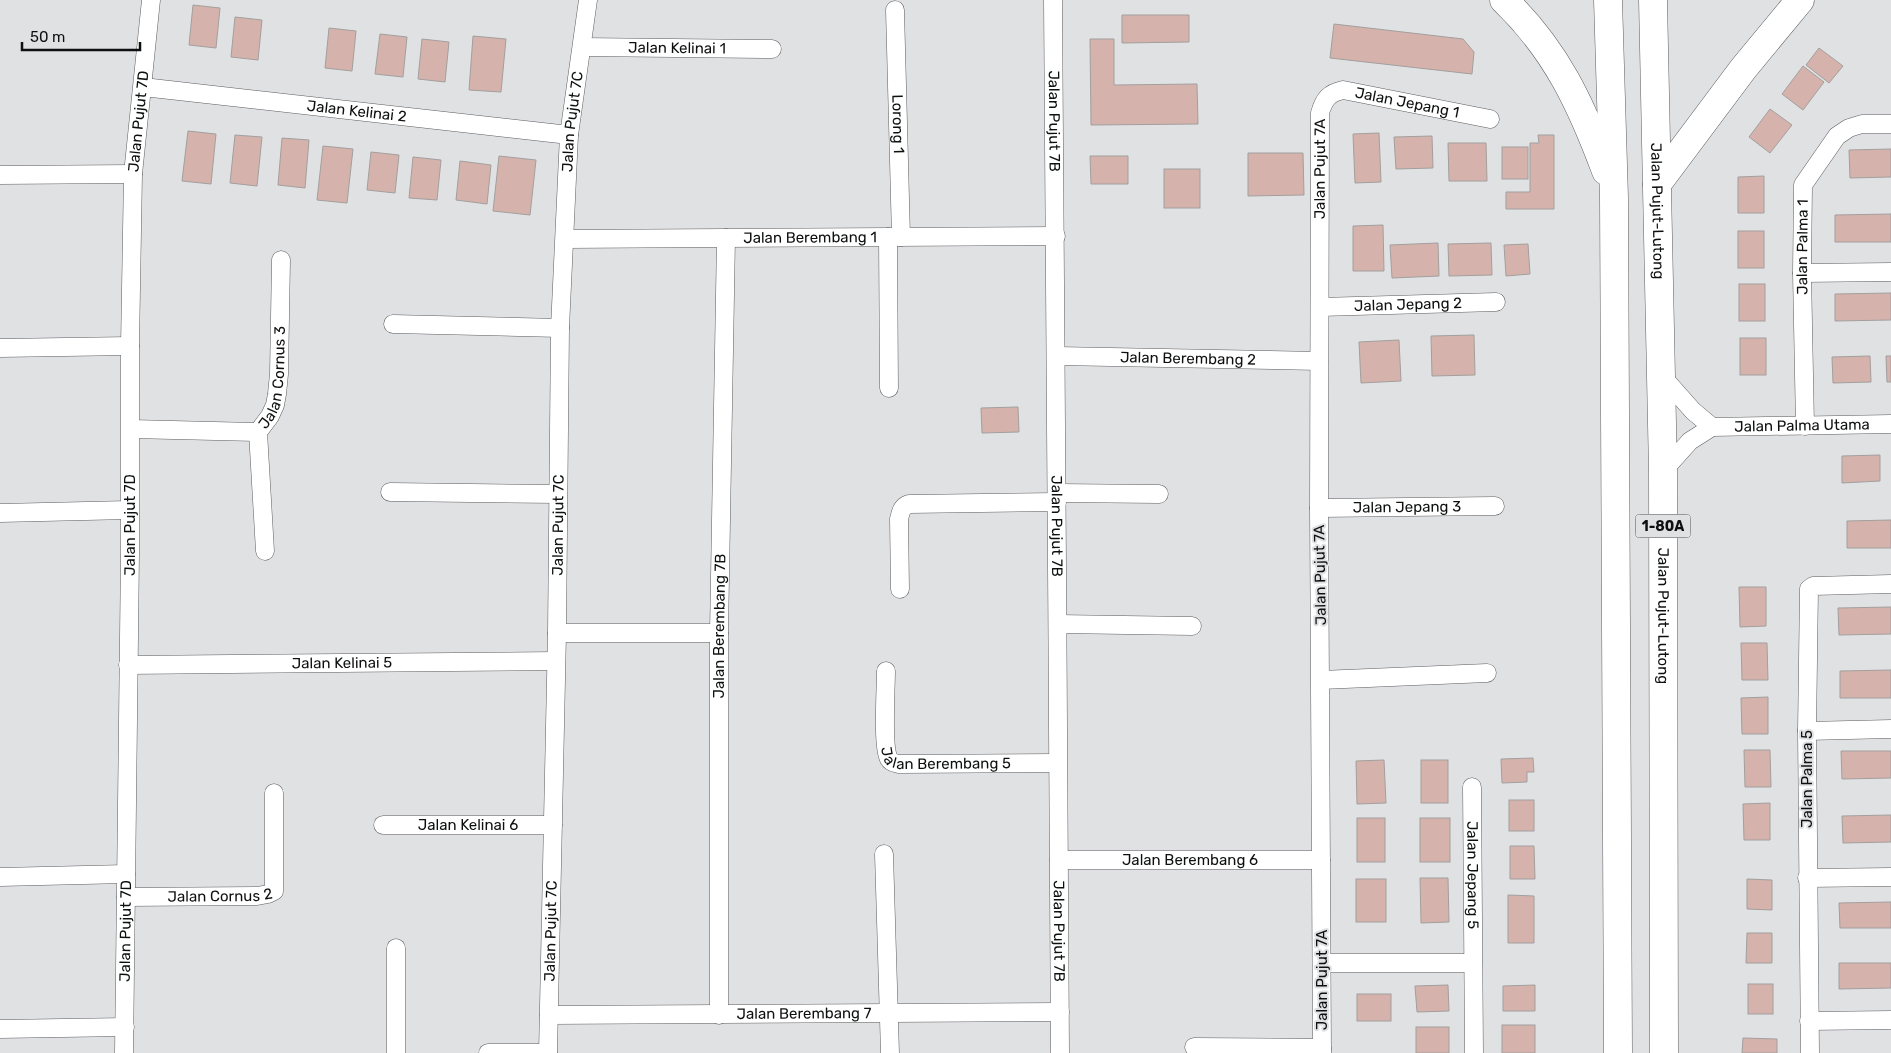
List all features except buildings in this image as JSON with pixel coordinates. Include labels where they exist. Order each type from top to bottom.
[{"type":"highway","points":[[1504,0],[1546,48],[1572,89],[1593,134],[1614,198]]},
{"type":"highway","points":[[1608,0],[1614,198],[1618,1053]]},
{"type":"highway","name":"Jalan Pujut-Lutong","points":[[1653,0],[1663,471],[1664,1053]]},
{"type":"highway","points":[[1657,184],[1743,69],[1800,0]]},
{"type":"street","name":"Jalan Pujut 7D","points":[[124,1053],[133,174],[151,0]]},
{"type":"street","name":"Jalan Pujut 7C","points":[[548,1053],[557,633],[560,328],[569,134],[588,0]]},
{"type":"street","name":"Jalan Pujut 7B","points":[[1053,0],[1057,356],[1057,763],[1060,1053]]},
{"type":"street","name":"Lorong 1","points":[[889,388],[895,237],[895,10]]},
{"type":"street","name":"Jalan Kelinai 1","points":[[582,47],[772,49]]},
{"type":"street","name":"Jalan Kelinai 2","points":[[143,87],[569,134]]},
{"type":"street","name":"Jalan Jepang 1","points":[[1326,98],[1332,92],[1343,90],[1490,118]]},
{"type":"street","name":"Jalan Pujut 7A","points":[[1322,1050],[1319,508],[1320,113],[1326,98]]},
{"type":"street","name":"Jalan Palma 1","points":[[1804,426],[1803,185],[1836,136],[1849,128],[1862,124],[1891,124]]},
{"type":"street","points":[[0,175],[133,174]]},
{"type":"street","name":"Jalan Berembang 1","points":[[565,239],[1056,236]]},
{"type":"street","name":"Jalan Berembang 7B","points":[[719,1015],[719,633],[726,238]]},
{"type":"street","name":"Jalan Cornus 3","points":[[265,551],[258,432],[275,406],[277,394],[281,260]]},
{"type":"street","points":[[1802,273],[1891,272]]},
{"type":"street","name":"Jalan Jepang 2","points":[[1320,308],[1496,302]]},
{"type":"street","points":[[393,324],[560,328]]},
{"type":"street","points":[[0,348],[130,346]]},
{"type":"street","name":"Jalan Berembang 2","points":[[1057,356],[1319,361]]},
{"type":"street","points":[[1661,375],[1693,411],[1712,427],[1690,441],[1663,471]]},
{"type":"street","name":"Jalan Palma Utama","points":[[1712,427],[1891,424]]},
{"type":"street","points":[[131,429],[258,432]]},
{"type":"street","points":[[390,492],[558,494]]},
{"type":"street","points":[[900,589],[899,519],[901,509],[909,504],[1159,494]]},
{"type":"street","name":"Jalan Jepang 3","points":[[1319,508],[1495,506]]},
{"type":"street","points":[[0,513],[129,510]]},
{"type":"street","name":"Jalan Palma 5","points":[[1810,1053],[1807,731],[1809,589],[1813,586],[1891,584]]},
{"type":"street","points":[[1058,624],[1192,626]]},
{"type":"street","points":[[557,633],[719,633]]},
{"type":"street","name":"Jalan Kelinai 5","points":[[128,665],[556,661]]},
{"type":"street","name":"Jalan Berembang 5","points":[[886,671],[886,744],[889,758],[893,763],[1057,763]]},
{"type":"street","points":[[1321,680],[1487,673]]},
{"type":"street","points":[[1807,731],[1891,729]]},
{"type":"street","name":"Jalan Jepang 5","points":[[1472,788],[1474,1053]]},
{"type":"street","name":"Jalan Cornus 2","points":[[126,896],[257,896],[268,894],[274,890],[274,792]]},
{"type":"street","name":"Jalan Kelinai 6","points":[[383,825],[553,825]]},
{"type":"street","points":[[884,854],[890,1053]]},
{"type":"street","name":"Jalan Berembang 6","points":[[1059,860],[1321,860]]},
{"type":"street","points":[[0,876],[126,874]]},
{"type":"street","points":[[1808,878],[1891,877]]},
{"type":"street","points":[[396,948],[396,1053]]},
{"type":"street","points":[[1322,963],[1474,963]]},
{"type":"street","name":"Jalan Berembang 7","points":[[549,1015],[1060,1012]]},
{"type":"street","points":[[1809,1021],[1891,1020]]},
{"type":"street","points":[[0,1029],[125,1027]]},
{"type":"street","points":[[1194,1047],[1322,1050]]},
{"type":"street","points":[[488,1053],[548,1053]]}]
